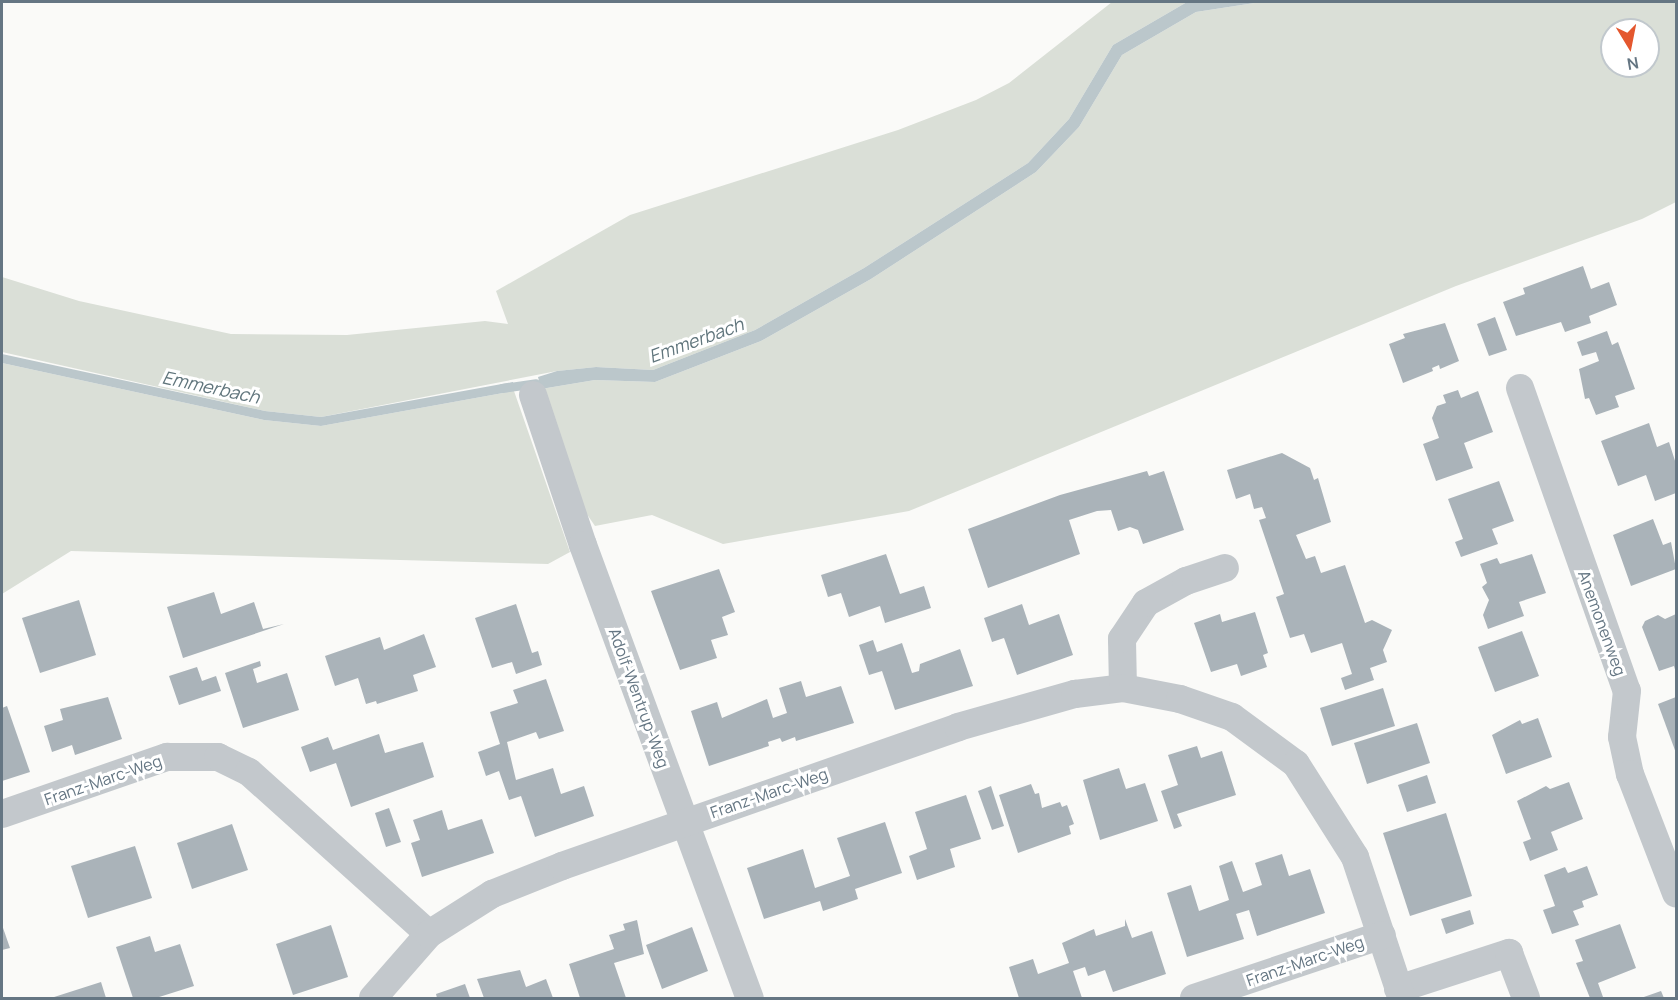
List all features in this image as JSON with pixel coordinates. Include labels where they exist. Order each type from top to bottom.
[{"type":"street","name":"Anemonenweg","points":[[1520,388],[1627,692],[1622,737],[1630,774],[1677,893]]},
{"type":"street","name":"Adolf-Wentrup-Weg","points":[[533,395],[583,545],[750,999]]},
{"type":"street","points":[[1123,688],[1122,639],[1146,603],[1186,581],[1225,568]]},
{"type":"street","name":"Franz-Marc-Weg","points":[[373,999],[429,934],[492,894],[958,727],[1075,694],[1123,688],[1180,699],[1232,717],[1296,764],[1355,857],[1400,994],[1509,953],[1526,999]]},
{"type":"street","name":"Franz-Marc-Weg","points":[[2,814],[167,757],[218,757],[249,772],[429,934]]},
{"type":"street","name":"Franz-Marc-Weg","points":[[1194,999],[1382,935]]},
{"type":"shaded area","points":[[1112,2],[1187,2],[1113,45],[1069,119],[1028,163],[864,268],[755,330],[653,370],[596,367],[557,371],[321,417],[265,411],[2,352],[2,277],[79,301],[231,334],[347,335],[485,321],[508,324],[496,291],[630,215],[898,130],[976,100],[1009,83]]},
{"type":"shaded area","points":[[1187,2],[1261,2],[1196,12],[1122,55],[1079,127],[1036,172],[871,279],[761,341],[655,382],[595,380],[541,389],[538,377],[557,371],[596,367],[653,370],[755,330],[864,268],[1028,163],[1069,119],[1113,45]]},
{"type":"shaded area","points":[[1261,2],[1676,2],[1676,202],[1642,219],[1456,286],[909,511],[723,544],[652,515],[595,526],[584,510],[541,389],[595,380],[655,382],[761,341],[871,279],[1036,172],[1079,127],[1122,55],[1196,12]]},
{"type":"shaded area","points":[[2,354],[265,411],[321,417],[513,382],[514,391],[321,426],[264,420],[2,363]]},
{"type":"shaded area","points":[[2,363],[264,420],[321,426],[514,391],[570,552],[548,564],[71,551],[2,594]]},
{"type":"building","points":[[1583,266],[1591,289],[1609,282],[1617,305],[1589,316],[1591,323],[1565,332],[1561,322],[1516,336],[1503,302],[1525,294],[1523,288]]},
{"type":"building","points":[[1495,317],[1507,350],[1489,356],[1477,324]]},
{"type":"building","points":[[1445,323],[1459,361],[1440,369],[1439,365],[1432,368],[1433,371],[1403,383],[1389,344],[1405,338],[1403,334]]},
{"type":"building","points":[[1607,331],[1612,345],[1618,342],[1635,389],[1615,396],[1619,407],[1596,415],[1589,398],[1585,399],[1579,369],[1599,361],[1596,352],[1582,356],[1577,342]]},
{"type":"building","points":[[1458,390],[1461,398],[1478,391],[1493,432],[1464,443],[1473,468],[1436,481],[1423,444],[1439,438],[1432,418],[1437,406],[1446,403],[1443,395]]},
{"type":"building","points":[[1649,423],[1657,447],[1669,442],[1676,464],[1676,493],[1655,501],[1646,475],[1618,486],[1601,441]]},
{"type":"building","points":[[1282,453],[1310,468],[1314,480],[1318,478],[1331,522],[1296,535],[1306,559],[1315,556],[1321,573],[1345,565],[1365,623],[1372,620],[1392,630],[1383,650],[1387,662],[1370,668],[1374,680],[1345,690],[1341,678],[1352,674],[1342,643],[1311,653],[1304,634],[1290,638],[1276,597],[1284,594],[1259,520],[1266,518],[1262,507],[1254,509],[1250,494],[1236,499],[1227,470]]},
{"type":"building","points":[[1147,471],[1149,476],[1164,471],[1184,530],[1143,544],[1138,530],[1130,527],[1118,531],[1111,510],[1097,511],[1069,520],[1080,554],[988,588],[968,529],[1060,495]]},
{"type":"building","points":[[1499,481],[1514,521],[1492,529],[1498,544],[1461,557],[1455,542],[1463,539],[1448,499]]},
{"type":"building","points":[[1653,519],[1663,545],[1671,542],[1676,569],[1631,586],[1613,535]]},
{"type":"building","points":[[886,554],[900,594],[924,586],[931,608],[885,623],[880,606],[849,617],[841,593],[828,597],[821,575]]},
{"type":"building","points":[[1532,554],[1546,593],[1519,602],[1524,616],[1488,629],[1483,615],[1489,600],[1482,587],[1487,583],[1480,564],[1497,558],[1500,564]]},
{"type":"building","points":[[719,569],[735,612],[722,617],[728,635],[711,640],[717,658],[680,670],[651,591]]},
{"type":"building","points":[[214,592],[221,614],[254,602],[263,629],[284,624],[183,658],[167,607]]},
{"type":"building","points":[[79,600],[96,655],[40,673],[22,618]]},
{"type":"building","points":[[516,604],[532,653],[538,651],[542,665],[516,674],[512,662],[492,668],[475,618]]},
{"type":"building","points":[[1022,604],[1029,625],[1059,614],[1073,655],[1017,675],[1004,638],[992,642],[984,618]]},
{"type":"building","points":[[1255,612],[1268,653],[1263,655],[1267,667],[1241,676],[1237,664],[1211,672],[1194,623],[1220,614],[1222,622]]},
{"type":"building","points":[[1676,614],[1676,673],[1674,666],[1659,671],[1642,627],[1645,621],[1658,615],[1665,619]]},
{"type":"building","points":[[1522,631],[1539,676],[1495,692],[1478,647]]},
{"type":"building","points":[[424,634],[436,667],[413,675],[418,691],[377,704],[376,701],[366,704],[358,678],[335,686],[325,656],[380,637],[384,650]]},
{"type":"building","points":[[873,640],[877,652],[902,643],[912,673],[919,671],[920,664],[960,649],[973,686],[895,710],[882,671],[869,675],[859,645]]},
{"type":"building","points":[[260,661],[261,666],[253,669],[257,683],[287,673],[299,710],[243,728],[225,673]]},
{"type":"building","points":[[197,667],[202,681],[216,676],[221,691],[179,705],[169,676]]},
{"type":"building","points":[[546,679],[564,731],[539,739],[536,732],[507,742],[516,780],[553,768],[561,794],[584,786],[594,816],[535,837],[521,796],[509,800],[499,771],[486,776],[478,752],[500,744],[490,712],[518,703],[513,690]]},
{"type":"building","points":[[801,681],[806,697],[841,686],[854,723],[796,741],[795,737],[782,742],[780,738],[768,742],[769,746],[709,766],[691,711],[717,702],[722,718],[767,699],[773,718],[787,713],[779,688]]},
{"type":"building","points":[[1383,688],[1395,726],[1332,746],[1320,708]]},
{"type":"building","points":[[108,697],[122,739],[75,755],[72,745],[52,752],[44,726],[63,720],[60,709]]},
{"type":"building","points":[[1676,697],[1676,753],[1658,704]]},
{"type":"building","points":[[7,706],[30,772],[2,781],[2,708]]},
{"type":"building","points":[[1538,718],[1552,757],[1506,774],[1492,735],[1520,720],[1522,724]]},
{"type":"building","points":[[1417,723],[1430,763],[1367,784],[1354,743]]},
{"type":"building","points":[[379,734],[385,753],[423,742],[434,777],[351,807],[336,763],[310,772],[301,747],[328,737],[333,750]]},
{"type":"building","points":[[1197,746],[1201,758],[1222,751],[1236,795],[1177,814],[1182,826],[1174,829],[1161,791],[1178,785],[1168,755]]},
{"type":"building","points":[[1119,768],[1126,789],[1145,783],[1158,821],[1100,840],[1083,780]]},
{"type":"building","points":[[1427,775],[1436,803],[1407,812],[1398,785]]},
{"type":"building","points":[[1569,782],[1583,819],[1551,832],[1558,850],[1530,861],[1523,842],[1531,839],[1517,801],[1546,786],[1550,789]]},
{"type":"building","points":[[1031,784],[1035,794],[1039,793],[1042,808],[1060,802],[1062,807],[1067,805],[1074,824],[1069,826],[1071,834],[1018,853],[999,795]]},
{"type":"building","points":[[991,786],[1004,826],[992,830],[978,791]]},
{"type":"building","points":[[966,795],[981,839],[950,849],[955,867],[917,880],[909,856],[927,849],[915,812]]},
{"type":"building","points":[[389,808],[401,842],[386,847],[375,813]]},
{"type":"building","points":[[442,810],[448,830],[482,819],[494,853],[422,877],[411,843],[420,840],[413,820]]},
{"type":"building","points":[[1446,813],[1472,896],[1410,916],[1383,833]]},
{"type":"building","points":[[885,822],[902,873],[855,889],[858,899],[823,911],[820,901],[764,919],[747,868],[803,849],[815,888],[850,876],[837,838]]},
{"type":"building","points":[[232,824],[248,870],[192,889],[177,843]]},
{"type":"building","points":[[135,846],[152,898],[88,918],[71,866]]},
{"type":"building","points":[[1282,854],[1289,876],[1310,869],[1325,913],[1257,936],[1249,910],[1236,914],[1244,939],[1187,957],[1167,893],[1191,885],[1199,911],[1229,900],[1219,866],[1232,861],[1243,892],[1262,885],[1255,863]]},
{"type":"building","points":[[1587,866],[1598,895],[1582,901],[1584,907],[1573,911],[1579,925],[1552,934],[1543,910],[1555,906],[1544,875],[1565,867],[1568,873]]},
{"type":"building","points":[[1470,910],[1474,924],[1446,934],[1441,919]]},
{"type":"building","points":[[1125,919],[1132,938],[1152,931],[1166,974],[1113,992],[1105,970],[1088,976],[1085,967],[1073,971],[1082,998],[1019,998],[1009,967],[1033,959],[1038,974],[1069,963],[1062,943],[1094,929],[1096,936],[1125,926]]},
{"type":"building","points":[[637,920],[644,954],[614,963],[626,998],[580,998],[569,964],[614,949],[609,935],[625,930],[623,924]]},
{"type":"building","points":[[1620,924],[1636,968],[1598,983],[1603,997],[1590,998],[1576,963],[1583,961],[1575,940]]},
{"type":"building","points":[[2,925],[10,948],[2,950]]},
{"type":"building","points":[[331,925],[348,977],[293,995],[276,944]]},
{"type":"building","points":[[692,927],[708,971],[662,989],[646,945]]},
{"type":"building","points":[[150,936],[155,952],[180,944],[194,986],[156,998],[133,998],[116,947]]},
{"type":"building","points":[[520,970],[526,987],[546,979],[553,998],[484,998],[477,979]]},
{"type":"building","points":[[101,982],[106,998],[51,998]]},
{"type":"building","points":[[465,984],[470,998],[437,998],[436,994]]},
{"type":"building","points":[[1661,991],[1664,998],[1641,998]]},
{"type":"waterway","name":"Emmerbach","points":[[502,388],[536,383]]}]
